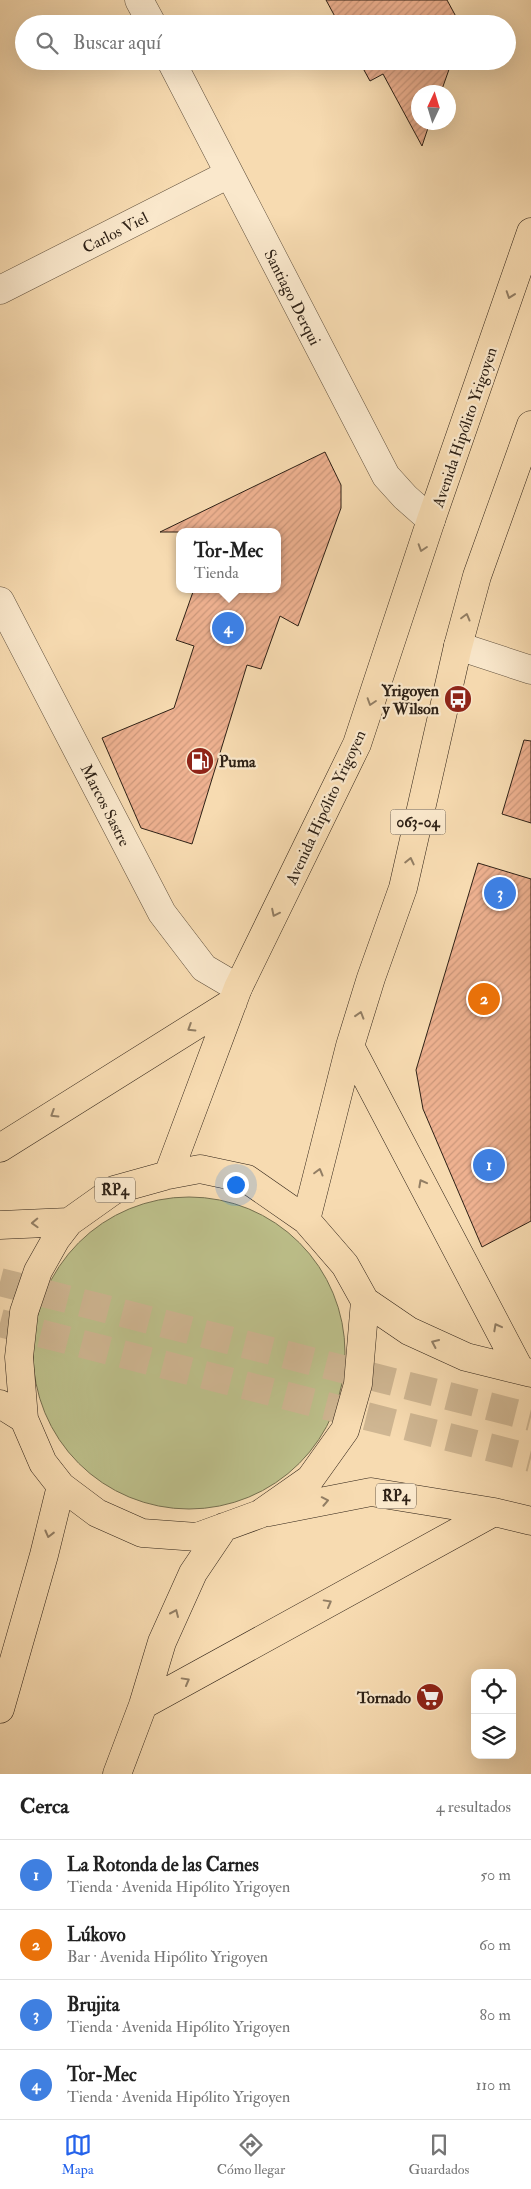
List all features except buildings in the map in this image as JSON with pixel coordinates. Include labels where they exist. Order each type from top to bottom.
[{"type":"main road","name":"Avenida Hipólito Yrigoyen","points":[[168,1175],[235,995],[357,744],[431,520],[531,232]]},
{"type":"main road","name":"063-04","points":[[306,1220],[350,1046],[371,978],[403,888],[458,646],[477,576],[531,425]]},
{"type":"main road","points":[[0,1148],[235,995]]},
{"type":"main road","points":[[350,1046],[525,1371]]},
{"type":"main road","name":"RP4","points":[[525,1371],[466,1357],[409,1331],[365,1301],[345,1265],[306,1220],[247,1179],[200,1169],[168,1175],[114,1190],[69,1222],[56,1239],[38,1272],[24,1312],[19,1357],[24,1419],[43,1463],[61,1486],[97,1513],[142,1533],[197,1537],[260,1514],[371,1492],[494,1512],[531,1522]]},
{"type":"main road","points":[[0,1225],[69,1222]]},
{"type":"main road","name":"RP4","points":[[260,1514],[310,1479],[345,1430],[358,1384],[365,1301]]},
{"type":"main road","points":[[0,1404],[24,1419]]},
{"type":"main road","points":[[0,1709],[44,1555],[61,1486]]},
{"type":"main road","points":[[143,1705],[494,1512]]},
{"type":"main road","points":[[117,1774],[143,1705],[162,1642],[193,1573],[224,1527]]},
{"type":"main road","points":[[0,1624],[15,1652]]},
{"type":"street","points":[[139,0],[147,15]]},
{"type":"street","name":"Santiago Derqui","points":[[176,70],[386,476],[404,497],[431,520]]},
{"type":"street","name":"Carlos Viel","points":[[0,290],[230,174]]},
{"type":"street","name":"Marcos Sastre","points":[[0,601],[162,913],[204,968],[235,995]]},
{"type":"street","points":[[458,646],[531,670]]},
{"type":"green space","points":[[189,1197],[219,1200],[263,1215],[288,1232],[310,1254],[327,1279],[333,1293],[342,1323],[345,1353],[342,1383],[327,1427],[310,1452],[288,1474],[263,1491],[249,1497],[219,1506],[189,1509],[159,1506],[115,1491],[90,1474],[68,1452],[51,1427],[45,1413],[36,1383],[33,1353],[36,1323],[51,1279],[68,1254],[90,1232],[115,1215],[129,1209],[159,1200]]},
{"type":"tunnel","points":[[0,1282],[531,1417]]},
{"type":"tunnel","points":[[0,1323],[531,1458]]},
{"type":"place","name":"Tor-Mec","points":[[228,628]]},
{"type":"place","name":"Yrigoyen y Wilson","points":[[458,699]]},
{"type":"place","name":"Puma","points":[[200,761]]},
{"type":"place","name":"Brujita","points":[[500,893]]},
{"type":"place","name":"Lúkovo","points":[[484,999]]},
{"type":"place","name":"La Rotonda de las Carnes","points":[[489,1165]]},
{"type":"place","name":"Tornado","points":[[430,1697]]}]
